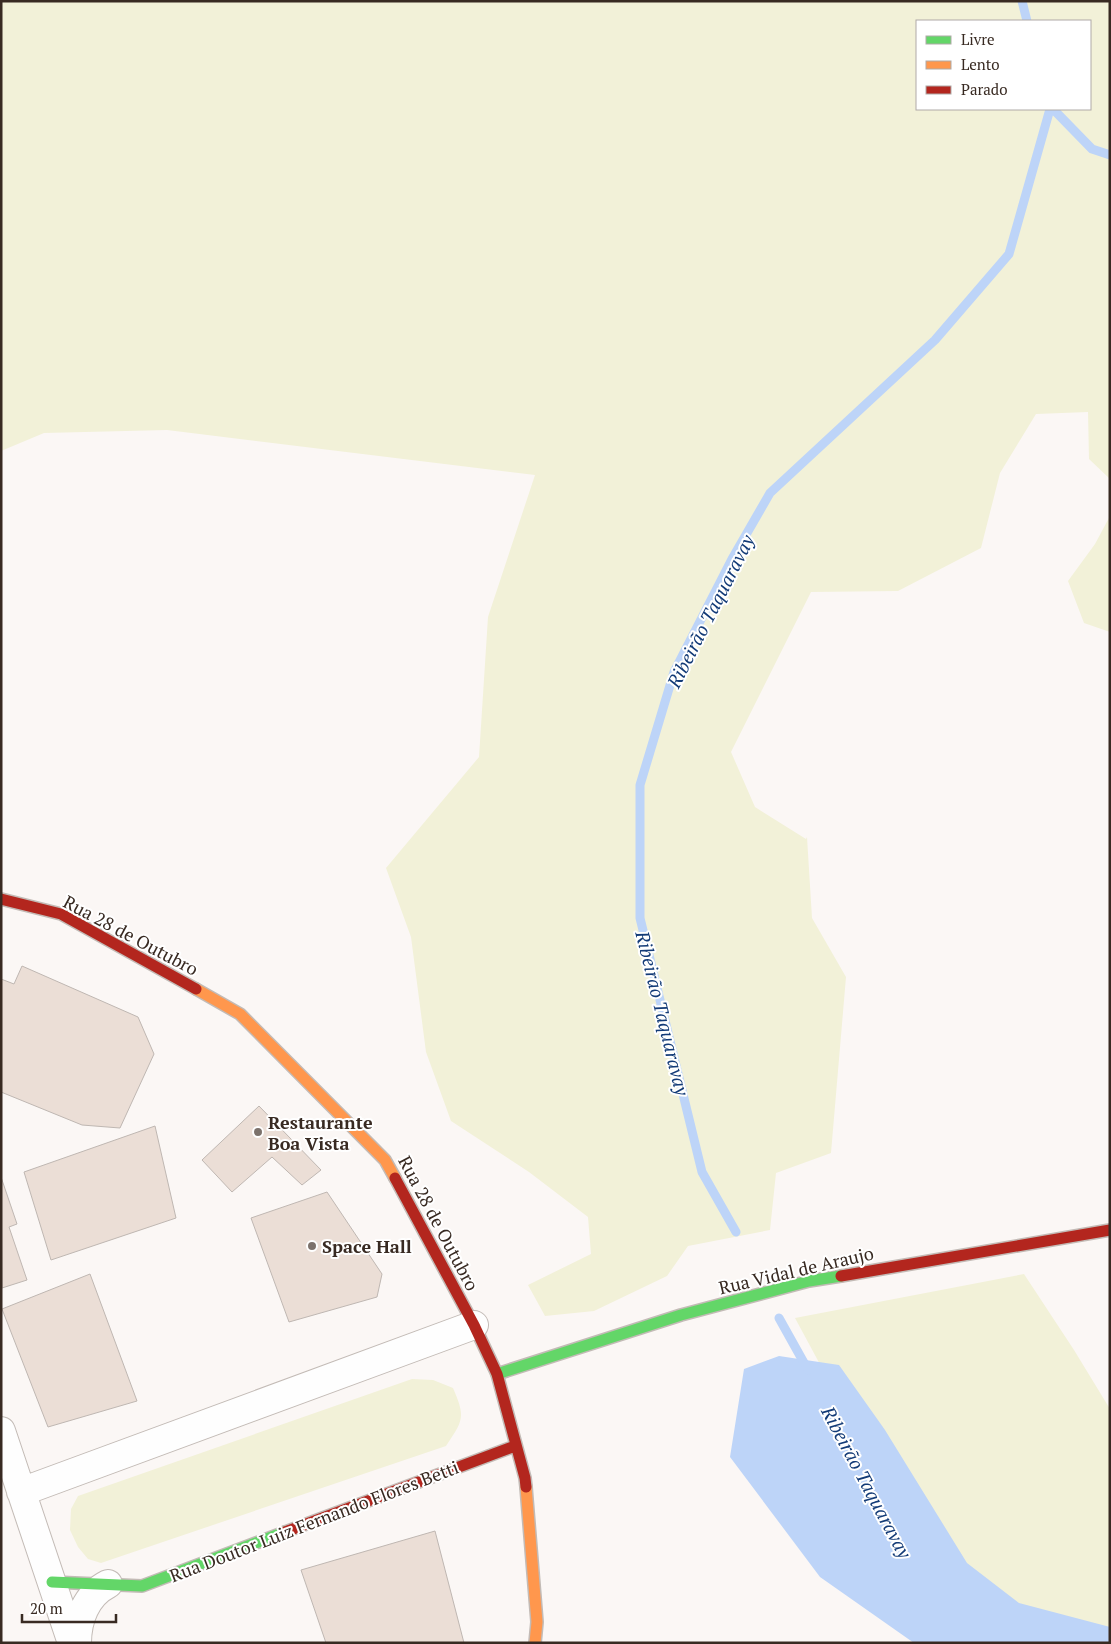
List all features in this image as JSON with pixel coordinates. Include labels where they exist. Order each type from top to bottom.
[{"type":"street","name":"Rua 28 de Outubro","points":[[1,899],[60,914],[240,1014],[385,1160],[474,1325],[497,1374],[525,1478],[537,1622],[535,1643]]},
{"type":"street","name":"Rua Vidal de Araujo","points":[[497,1374],[681,1316],[809,1281],[1110,1230]]},
{"type":"street","points":[[22,1492],[474,1325]]},
{"type":"street","points":[[1,1431],[72,1643]]},
{"type":"street","name":"Rua Doutor Luiz Fernando Flores Betti","points":[[52,1582],[142,1586],[515,1446]]},
{"type":"street","points":[[77,1643],[77,1627],[88,1600],[98,1589],[108,1584]]},
{"type":"green space","points":[[1,1],[1110,1],[1110,479],[1089,459],[1088,412],[1036,414],[1000,473],[981,548],[898,591],[811,592],[731,752],[755,807],[806,839],[807,837],[812,918],[846,977],[831,1153],[776,1173],[770,1230],[688,1246],[667,1276],[594,1311],[545,1316],[528,1285],[591,1254],[588,1217],[529,1172],[451,1121],[426,1052],[411,937],[386,868],[479,757],[488,617],[535,475],[167,430],[44,433],[1,451]]},
{"type":"green space","points":[[1110,516],[1110,632],[1084,623],[1068,581],[1095,544]]},
{"type":"green space","points":[[1024,1274],[1110,1409],[1110,1643],[940,1587],[795,1318]]},
{"type":"green space","points":[[412,1379],[433,1380],[453,1388],[460,1406],[461,1418],[446,1446],[101,1563],[88,1559],[78,1547],[70,1530],[71,1509],[78,1496]]},
{"type":"water","points":[[779,1356],[839,1365],[885,1430],[967,1563],[1019,1603],[1110,1627],[1110,1643],[914,1643],[820,1577],[730,1457],[744,1369]]},
{"type":"building","points":[[22,966],[138,1017],[154,1054],[120,1128],[82,1125],[1,1092],[1,979],[14,984]]},
{"type":"building","name":"Restaurante Boa Vista","points":[[259,1106],[321,1170],[302,1185],[272,1157],[232,1192],[202,1160]]},
{"type":"building","points":[[155,1126],[176,1218],[51,1260],[24,1172]]},
{"type":"building","points":[[1,1177],[17,1224],[9,1227],[27,1280],[2,1288]]},
{"type":"building","name":"Space Hall","points":[[327,1192],[382,1274],[377,1297],[289,1322],[251,1218]]},
{"type":"building","points":[[90,1274],[137,1401],[48,1427],[2,1309]]},
{"type":"building","points":[[435,1531],[464,1643],[326,1643],[301,1570]]},
{"type":"waterway","name":"Ribeirão Taquaravay","points":[[1022,1],[1027,20]]},
{"type":"waterway","name":"Ribeirão Taquaravay","points":[[736,1232],[702,1172],[640,918],[640,785],[674,672],[732,559],[770,493],[935,340],[1009,254],[1050,110]]},
{"type":"waterway","points":[[1054,110],[1092,149],[1110,155]]},
{"type":"waterway","name":"Ribeirão Taquaravay","points":[[779,1318],[808,1370]]},
{"type":"traffic: fast","points":[[497,1374],[681,1315],[809,1281],[841,1276]]},
{"type":"traffic: fast","points":[[52,1582],[142,1586],[285,1532]]},
{"type":"traffic: slow","points":[[196,989],[240,1014],[385,1160],[395,1178]]},
{"type":"traffic: slow","points":[[526,1487],[537,1622],[535,1643]]},
{"type":"traffic: jam","points":[[1,899],[61,914],[196,989]]},
{"type":"traffic: jam","points":[[395,1178],[474,1325],[497,1374],[526,1487]]},
{"type":"traffic: jam","points":[[841,1276],[1110,1230]]},
{"type":"traffic: jam","points":[[285,1532],[515,1446]]},
{"type":"place","name":"Restaurante Boa Vista","points":[[258,1132]]},
{"type":"place","name":"Space Hall","points":[[312,1246]]}]
